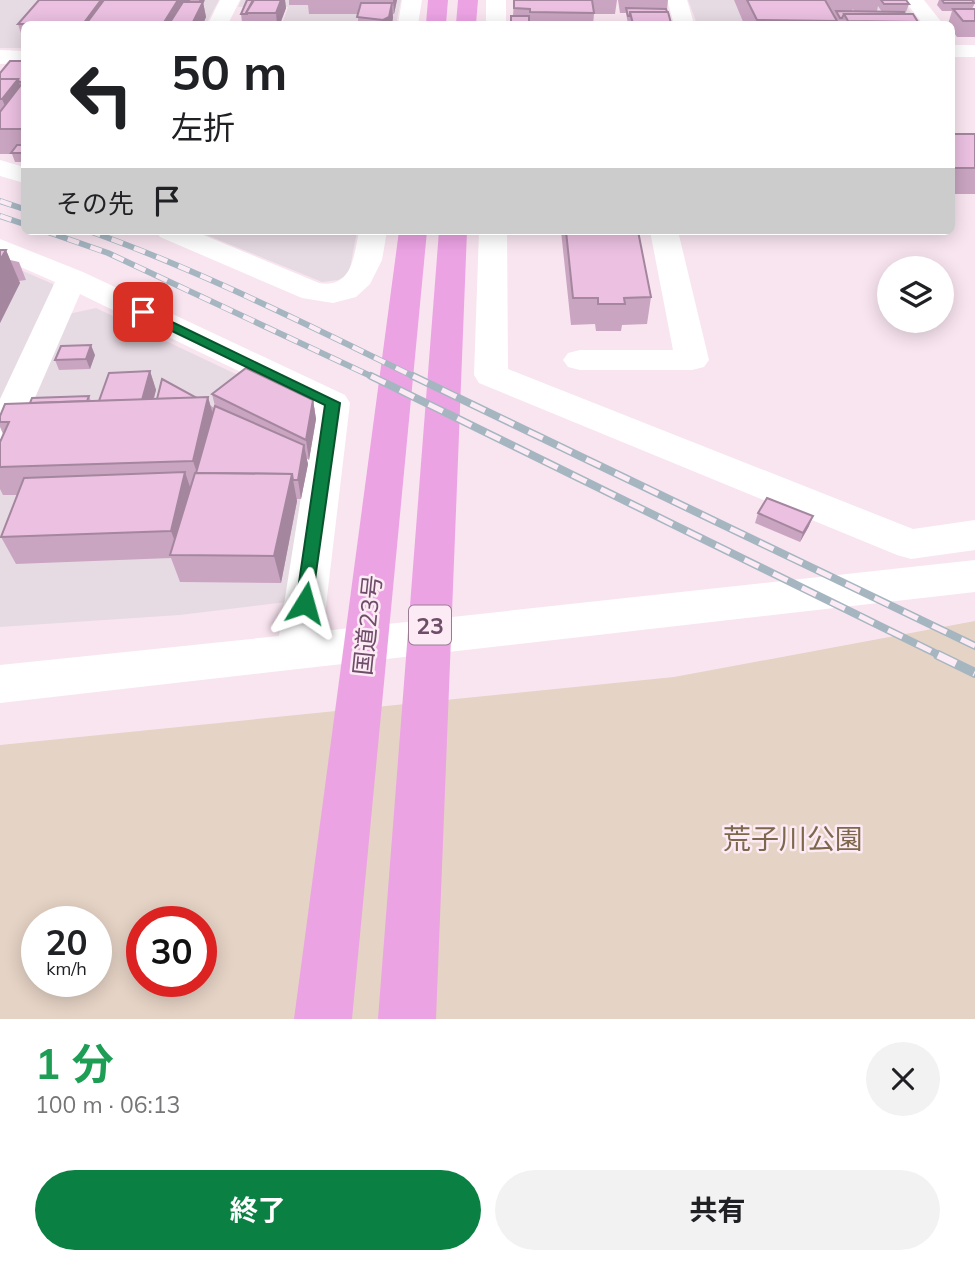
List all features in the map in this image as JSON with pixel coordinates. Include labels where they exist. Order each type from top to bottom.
[{"type":"highway","points":[[436,21],[438,0]]},
{"type":"highway","points":[[466,21],[468,0]]},
{"type":"highway","name":"国道23号","points":[[323,1019],[413,235]]},
{"type":"highway","name":"23","points":[[407,1019],[453,235]]},
{"type":"street","points":[[220,21],[230,0]]},
{"type":"street","points":[[408,21],[412,0]]},
{"type":"street","points":[[496,0],[496,21]]},
{"type":"street","points":[[677,0],[683,21]]},
{"type":"street","points":[[914,0],[931,21]]},
{"type":"street","points":[[0,57],[21,57]]},
{"type":"street","points":[[0,168],[21,174]]},
{"type":"street","points":[[179,235],[313,292],[335,294],[351,286],[365,272],[372,235]]},
{"type":"street","points":[[493,235],[491,375],[911,544],[975,535]]},
{"type":"street","points":[[580,360],[692,360],[665,235]]},
{"type":"street","points":[[0,248],[72,278],[333,403],[298,653]]},
{"type":"street","points":[[0,438],[72,278]]},
{"type":"street","points":[[0,684],[975,576]]},
{"type":"shaded area","points":[[0,0],[219,0],[208,21],[21,21],[21,48],[0,48]]},
{"type":"shaded area","points":[[241,0],[401,0],[397,21],[283,21],[288,7],[238,7]]},
{"type":"shaded area","points":[[688,0],[902,0],[918,21],[696,21]]},
{"type":"shaded area","points":[[207,235],[356,235],[349,274],[338,280],[322,282]]},
{"type":"shaded area","points":[[0,261],[53,284],[55,294],[0,409]]},
{"type":"shaded area","points":[[96,308],[321,414],[287,602],[180,615],[0,627],[0,474],[68,314]]},
{"type":"green space","name":"荒子川公園","points":[[975,621],[975,1019],[0,1019],[0,745],[674,677]]},
{"type":"building","points":[[39,0],[101,0],[85,21],[21,21],[21,24],[18,24]]},
{"type":"building","points":[[104,0],[178,0],[165,21],[88,21]]},
{"type":"building","points":[[247,0],[253,0],[247,14],[241,14]]},
{"type":"building","points":[[254,0],[281,0],[276,13],[246,13]]},
{"type":"building","points":[[514,0],[592,0],[594,13],[530,12],[530,9],[514,8]]},
{"type":"building","points":[[747,0],[825,0],[837,21],[757,20]]},
{"type":"building","points":[[881,0],[906,0],[909,4],[884,4]]},
{"type":"building","points":[[942,0],[972,0],[974,3],[944,3]]},
{"type":"building","points":[[183,2],[203,2],[194,21],[171,21]]},
{"type":"building","points":[[361,3],[392,3],[389,17],[383,20],[357,17]]},
{"type":"building","points":[[626,8],[666,9],[667,12],[630,12],[628,16]]},
{"type":"building","points":[[953,9],[975,9],[975,21],[963,21]]},
{"type":"building","points":[[836,11],[905,14],[844,14],[840,18]]},
{"type":"building","points":[[630,12],[668,12],[670,21],[632,21]]},
{"type":"building","points":[[844,14],[913,14],[917,21],[848,21]]},
{"type":"building","points":[[511,16],[529,16],[529,21],[511,21]]},
{"type":"building","points":[[10,61],[21,61],[21,82],[18,79],[0,79],[0,73]]},
{"type":"building","points":[[0,79],[18,79],[2,99],[0,99]]},
{"type":"building","points":[[21,85],[21,129],[0,129],[0,112]]},
{"type":"building","points":[[955,134],[975,134],[975,168],[955,168]]},
{"type":"building","points":[[17,145],[21,145],[21,153],[11,153]]},
{"type":"building","points":[[566,235],[639,235],[651,297],[624,298],[625,304],[598,304],[598,298],[573,298]]},
{"type":"building","points":[[91,345],[86,359],[55,360],[61,346]]},
{"type":"building","points":[[246,368],[313,400],[306,440],[212,394]]},
{"type":"building","points":[[150,371],[142,400],[99,401],[109,373]]},
{"type":"building","points":[[162,379],[197,398],[157,399]]},
{"type":"building","points":[[89,396],[87,401],[30,403],[32,398]]},
{"type":"building","points":[[208,397],[193,461],[0,467],[0,442],[9,422],[0,422],[5,404]]},
{"type":"building","points":[[215,406],[304,445],[298,480],[293,480],[292,474],[196,473]]},
{"type":"building","points":[[185,472],[171,531],[1,537],[24,478]]},
{"type":"building","points":[[195,473],[292,474],[274,556],[170,555]]},
{"type":"building","points":[[767,498],[813,516],[803,533],[758,513]]},
{"type":"railway","points":[[0,201],[21,208]]},
{"type":"railway","points":[[0,216],[21,223]]},
{"type":"railway","points":[[56,235],[108,253],[375,378]]},
{"type":"railway","points":[[100,235],[214,281],[417,378]]},
{"type":"railway","points":[[371,376],[941,656]]},
{"type":"railway","points":[[413,376],[975,646]]},
{"type":"railway","points":[[938,655],[975,673]]},
{"type":"route","points":[[143,312],[333,403],[305,603]]}]
